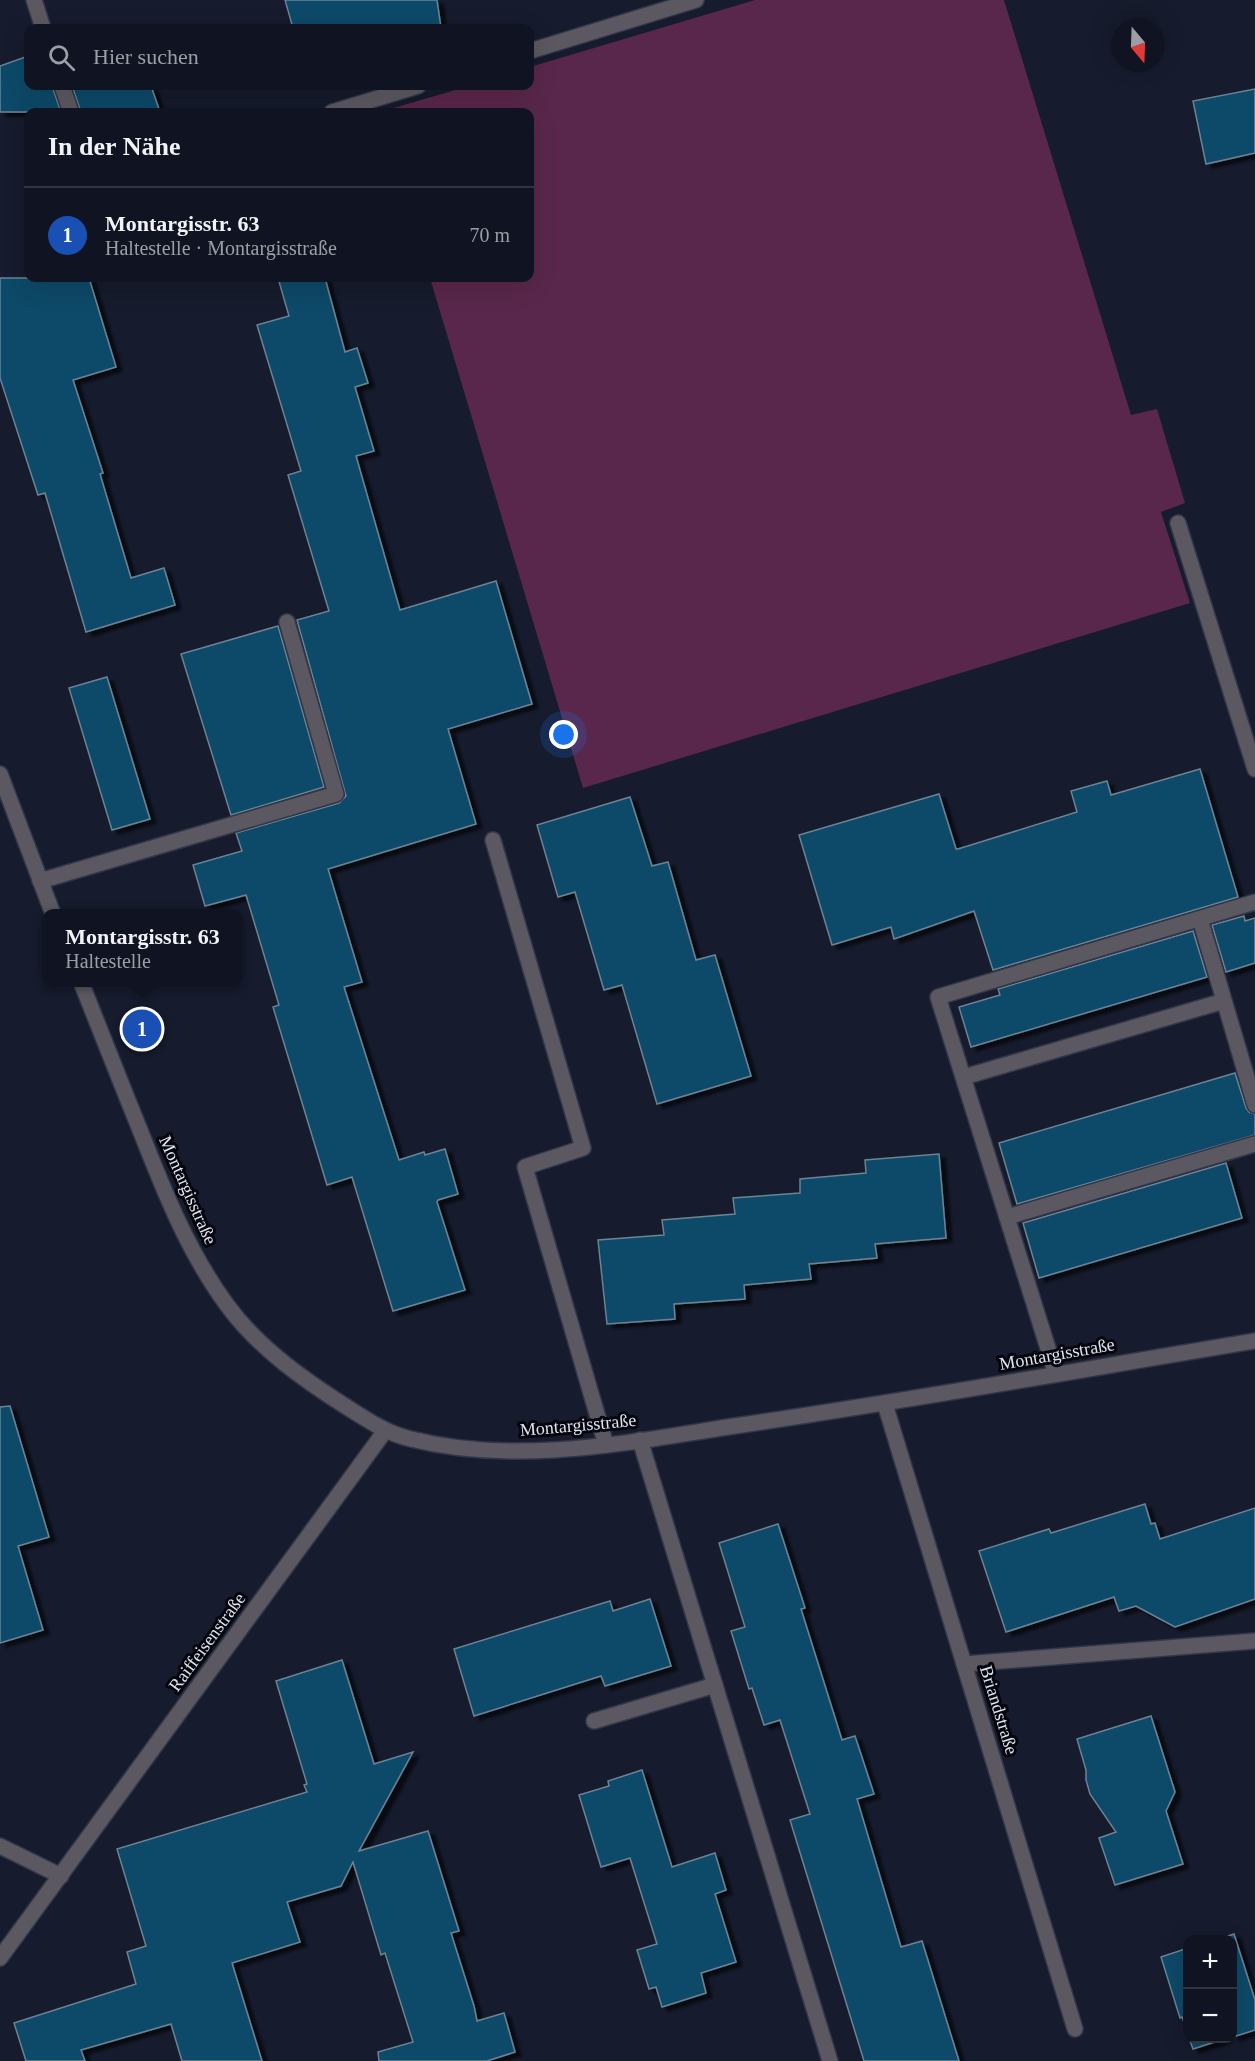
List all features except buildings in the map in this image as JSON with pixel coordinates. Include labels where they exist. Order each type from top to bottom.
[{"type":"street","points":[[34,0],[42,24]]},
{"type":"street","points":[[534,50],[696,0]]},
{"type":"street","points":[[63,90],[70,108]]},
{"type":"street","points":[[345,108],[405,90]]},
{"type":"street","points":[[1178,523],[1255,769]]},
{"type":"street","points":[[40,881],[336,794],[286,622]]},
{"type":"street","points":[[0,774],[5,802],[51,909]]},
{"type":"street","points":[[493,840],[583,1148],[525,1167],[606,1444]]},
{"type":"street","points":[[1056,1374],[939,997],[1255,902]]},
{"type":"street","points":[[1200,919],[1255,1105]]},
{"type":"street","name":"Montargisstraße","points":[[83,987],[166,1197],[198,1261],[228,1306],[265,1348],[323,1392],[385,1431],[415,1440],[465,1448],[543,1451],[640,1440],[885,1404],[1255,1341]]},
{"type":"street","points":[[964,1077],[1224,1001]]},
{"type":"street","points":[[1007,1217],[1255,1144]]},
{"type":"street","name":"Briandstraße","points":[[885,1404],[1075,2029]]},
{"type":"street","name":"Raiffeisenstraße","points":[[0,1958],[385,1431]]},
{"type":"street","points":[[640,1440],[830,2061]]},
{"type":"street","points":[[964,1665],[1255,1641]]},
{"type":"street","points":[[594,1721],[715,1685]]},
{"type":"street","points":[[0,1846],[61,1876]]},
{"type":"shaded area","points":[[755,0],[1004,0],[1131,415],[1157,409],[1185,503],[1161,512],[1190,603],[583,788],[431,282],[534,282],[534,108],[394,108],[455,90],[534,90],[534,66]]},
{"type":"place","name":"Montargisstr. 63","points":[[142,1029]]}]
